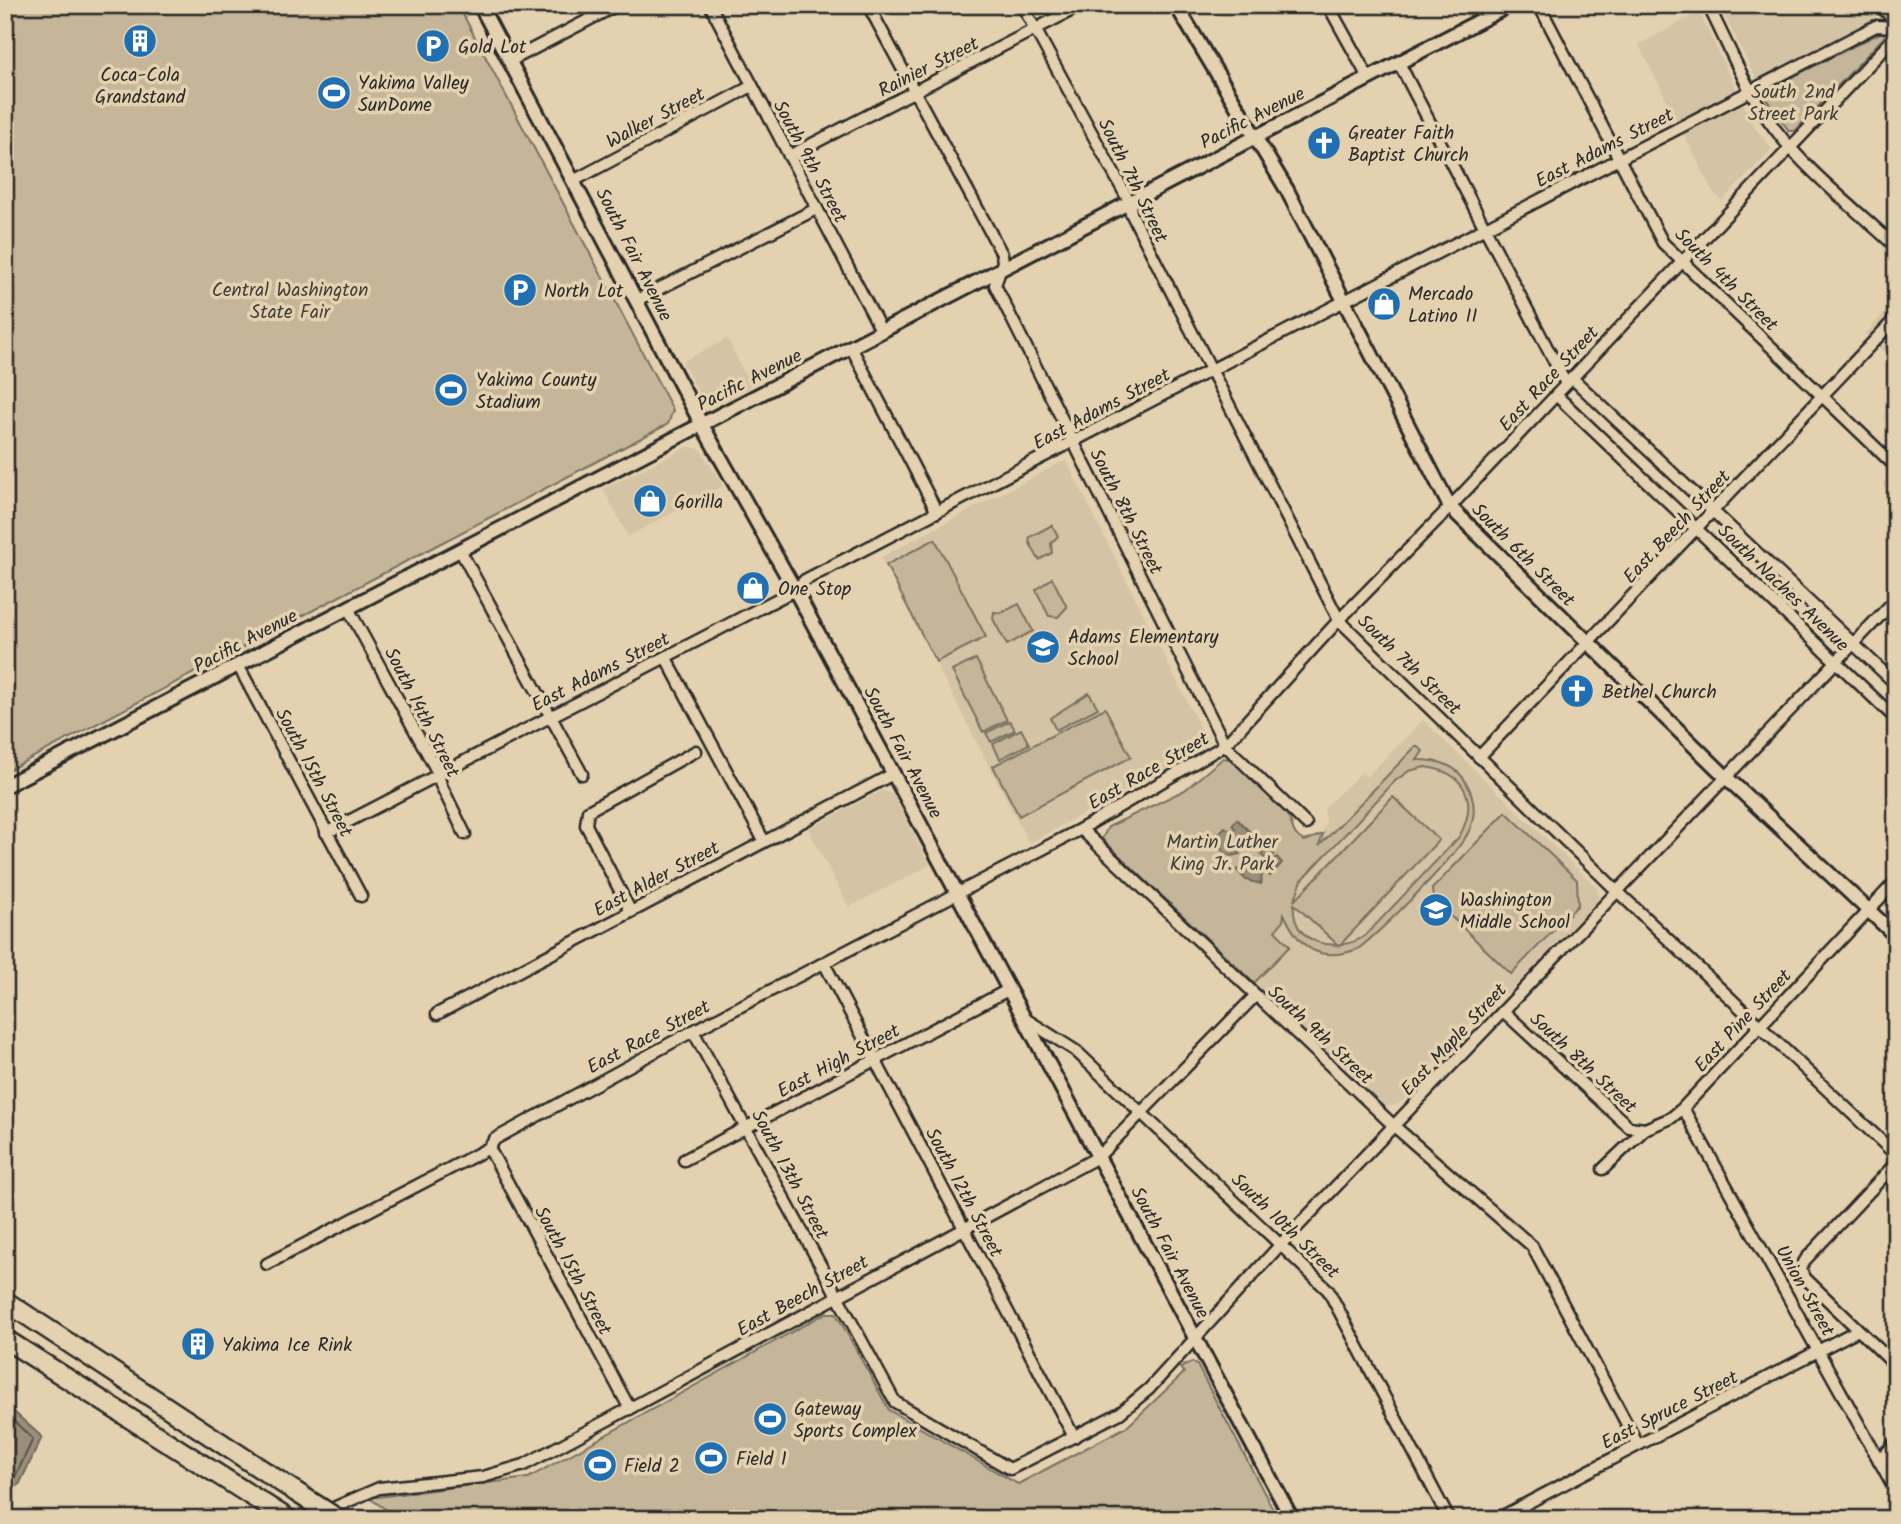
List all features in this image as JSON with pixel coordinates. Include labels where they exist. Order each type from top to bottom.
[{"type":"highway","points":[[5,1301],[338,1519]]},
{"type":"highway","points":[[5,1339],[288,1519]]},
{"type":"street","name":"South Fair Avenue","points":[[480,5],[575,180],[702,425],[795,590],[958,892],[1292,1519]]},
{"type":"street","points":[[510,61],[617,5]]},
{"type":"street","name":"South 9th Street","points":[[710,5],[881,332]]},
{"type":"street","name":"South 8th Street","points":[[868,5],[1002,254],[995,285],[1225,745],[1306,824]]},
{"type":"street","name":"South 7th Street","points":[[1022,5],[1130,203],[1131,213],[1339,620],[1617,891],[1896,1154]]},
{"type":"street","name":"Rainier Street","points":[[789,156],[1083,5]]},
{"type":"street","name":"South 6th Street","points":[[1176,5],[1287,190],[1450,507],[1728,779],[1896,936]]},
{"type":"street","points":[[1328,5],[1369,79]]},
{"type":"street","name":"Pacific Avenue","points":[[5,786],[1510,5]]},
{"type":"street","name":"South 4th Street","points":[[1539,5],[1663,243],[1896,467]]},
{"type":"street","points":[[1708,5],[1751,91],[1789,146],[1896,247]]},
{"type":"street","points":[[1879,5],[1896,21]]},
{"type":"street","name":"East Adams Street","points":[[326,833],[550,715],[666,658],[795,590],[805,580],[1484,227],[1876,26],[1896,27]]},
{"type":"street","name":"East Race Street","points":[[267,1265],[489,1147],[495,1139],[693,1031],[1081,829],[1225,745],[1339,620],[1450,507],[1896,36]]},
{"type":"street","name":"South Naches Avenue","points":[[1399,63],[1484,227],[1569,381],[1714,512],[1896,684]]},
{"type":"street","name":"Walker Street","points":[[575,180],[752,86]]},
{"type":"street","points":[[637,300],[816,209]]},
{"type":"street","name":"East Beech Street","points":[[1479,757],[1896,318]]},
{"type":"street","points":[[851,347],[937,512]]},
{"type":"street","name":"South Naches Avenue","points":[[1556,395],[1896,719]]},
{"type":"street","points":[[460,550],[582,774]]},
{"type":"street","name":"East Maple Street","points":[[1010,1469],[1120,1412],[1149,1389],[1281,1244],[1617,891],[1728,779],[1896,599]]},
{"type":"street","name":"South 14th Street","points":[[348,608],[438,773],[440,785],[465,834]]},
{"type":"street","points":[[666,658],[764,841]]},
{"type":"street","name":"South 15th Street","points":[[238,665],[360,896]]},
{"type":"street","points":[[631,912],[586,825],[588,811],[696,751]]},
{"type":"street","name":"East Alder Street","points":[[437,1014],[893,774]]},
{"type":"street","name":"South 9th Street","points":[[1081,829],[1394,1126],[1532,1246],[1638,1445]]},
{"type":"street","name":"East Pine Street","points":[[1603,1169],[1645,1129],[1671,1118],[1683,1108],[1896,881]]},
{"type":"street","name":"South 12th Street","points":[[824,963],[1074,1437]]},
{"type":"street","name":"East High Street","points":[[684,1160],[1008,990]]},
{"type":"street","name":"East Beech Street","points":[[308,1519],[367,1492],[393,1484],[483,1477],[507,1472],[629,1409],[963,1226],[1098,1157],[1255,996]]},
{"type":"street","name":"South 8th Street","points":[[1503,1011],[1629,1127],[1645,1129]]},
{"type":"street","name":"South 10th Street","points":[[1023,1018],[1076,1051],[1328,1290],[1449,1519]]},
{"type":"street","name":"South 13th Street","points":[[693,1031],[895,1402],[1010,1469]]},
{"type":"street","name":"Union Street","points":[[1683,1108],[1820,1350],[1896,1491]]},
{"type":"street","name":"South 15th Street","points":[[489,1147],[629,1409]]},
{"type":"street","points":[[1896,1163],[1806,1259],[1800,1269],[1806,1279],[1896,1366]]},
{"type":"street","name":"East Spruce Street","points":[[1497,1519],[1857,1330]]},
{"type":"street","points":[[1880,1461],[1896,1444]]},
{"type":"street","points":[[1521,1506],[1528,1519]]},
{"type":"shaded area","points":[[1719,5],[1862,5],[1876,19],[1758,82]]},
{"type":"shaded area","points":[[1699,12],[1755,128],[1772,149],[1722,201],[1713,192],[1639,45]]},
{"type":"shaded area","points":[[1896,301],[1896,363],[1865,334]]},
{"type":"shaded area","points":[[727,339],[751,387],[715,405],[706,405],[682,362]]},
{"type":"shaded area","points":[[688,447],[700,449],[723,486],[628,536],[603,489]]},
{"type":"shaded area","name":"Adams Elementary School","points":[[1066,460],[1204,736],[1171,766],[1029,843],[881,557]]},
{"type":"shaded area","name":"Washington Middle School","points":[[1423,720],[1597,888],[1599,900],[1507,994],[1503,991],[1406,1092],[1407,1097],[1399,1104],[1384,1107],[1254,983],[1289,946],[1275,931],[1284,898],[1318,848],[1326,820],[1324,808],[1362,772],[1367,777]]},
{"type":"shaded area","points":[[883,790],[894,796],[930,865],[849,907],[808,829]]},
{"type":"green space","name":"Central Washington State Fair","points":[[5,5],[458,5],[673,410],[668,424],[5,772]]},
{"type":"green space","name":"South 2nd Street Park","points":[[1882,32],[1885,36],[1795,131],[1789,131],[1764,96],[1765,91]]},
{"type":"green space","points":[[1052,525],[1058,536],[1051,543],[1052,553],[1039,560],[1029,541],[1030,537]]},
{"type":"green space","points":[[935,539],[986,637],[936,662],[886,565]]},
{"type":"green space","points":[[1052,578],[1067,607],[1058,617],[1049,616],[1036,590]]},
{"type":"green space","points":[[1019,604],[1033,631],[1007,645],[993,619],[994,612],[1001,613]]},
{"type":"green space","points":[[976,659],[1007,720],[983,732],[952,671]]},
{"type":"green space","points":[[1089,693],[1098,708],[1056,730],[1050,718]]},
{"type":"green space","points":[[1105,708],[1131,757],[1019,816],[993,766]]},
{"type":"green space","points":[[1010,721],[1015,730],[991,742],[986,733]]},
{"type":"green space","points":[[1021,729],[1029,744],[1000,759],[993,744]]},
{"type":"green space","name":"Martin Luther King Jr. Park","points":[[1416,746],[1423,751],[1417,760],[1439,762],[1452,768],[1463,777],[1470,790],[1474,807],[1473,819],[1462,842],[1418,892],[1369,940],[1358,949],[1344,953],[1332,954],[1312,950],[1297,936],[1284,914],[1283,921],[1275,931],[1290,946],[1254,983],[1102,839],[1108,827],[1185,790],[1223,758],[1230,759],[1274,800],[1287,815],[1300,839],[1305,841],[1323,834],[1319,846]],"holes":[[[1425,767],[1439,770],[1459,782],[1468,800],[1465,824],[1459,837],[1365,936],[1341,944],[1439,840],[1393,797],[1294,901],[1302,880],[1395,781],[1409,771]],[[1294,904],[1337,944],[1330,945],[1308,937],[1300,929],[1295,918]]]},
{"type":"green space","points":[[1506,812],[1577,880],[1578,905],[1511,974],[1433,899],[1432,889]]},
{"type":"green space","name":"Gateway Sports Complex","points":[[826,1313],[836,1313],[889,1410],[1018,1484],[1128,1426],[1184,1373],[1180,1368],[1192,1362],[1197,1365],[1278,1519],[400,1519],[369,1498],[528,1478]]},
{"type":"water","points":[[1237,819],[1250,832],[1239,844],[1240,854],[1232,856],[1225,854],[1219,845],[1223,840],[1218,834],[1225,827],[1232,832],[1235,828],[1232,825]]},
{"type":"water","points":[[1267,847],[1275,852],[1271,861],[1277,857],[1282,863],[1270,876],[1266,871],[1262,872],[1261,884],[1246,880],[1237,870],[1248,865],[1269,864],[1261,854]]},
{"type":"water","points":[[5,1404],[42,1437],[19,1485],[5,1491]]},
{"type":"place","name":"Coca-Cola Grandstand","points":[[140,41]]},
{"type":"place","name":"Gold Lot","points":[[433,46]]},
{"type":"place","name":"Yakima Valley SunDome","points":[[334,93]]},
{"type":"place","name":"Greater Faith Baptist Church","points":[[1324,143]]},
{"type":"place","name":"North Lot","points":[[520,290]]},
{"type":"place","name":"Mercado Latino II","points":[[1384,304]]},
{"type":"place","name":"Yakima County Stadium","points":[[451,390]]},
{"type":"place","name":"Gorilla","points":[[650,501]]},
{"type":"place","name":"One Stop","points":[[753,588]]},
{"type":"place","name":"Adams Elementary School","points":[[1043,647]]},
{"type":"place","name":"Bethel Church","points":[[1577,691]]},
{"type":"place","name":"Washington Middle School","points":[[1436,910]]},
{"type":"place","name":"Yakima Ice Rink","points":[[198,1344]]},
{"type":"place","name":"Gateway Sports Complex","points":[[770,1419]]},
{"type":"place","name":"Field 1","points":[[711,1458]]},
{"type":"place","name":"Field 2","points":[[600,1465]]}]
